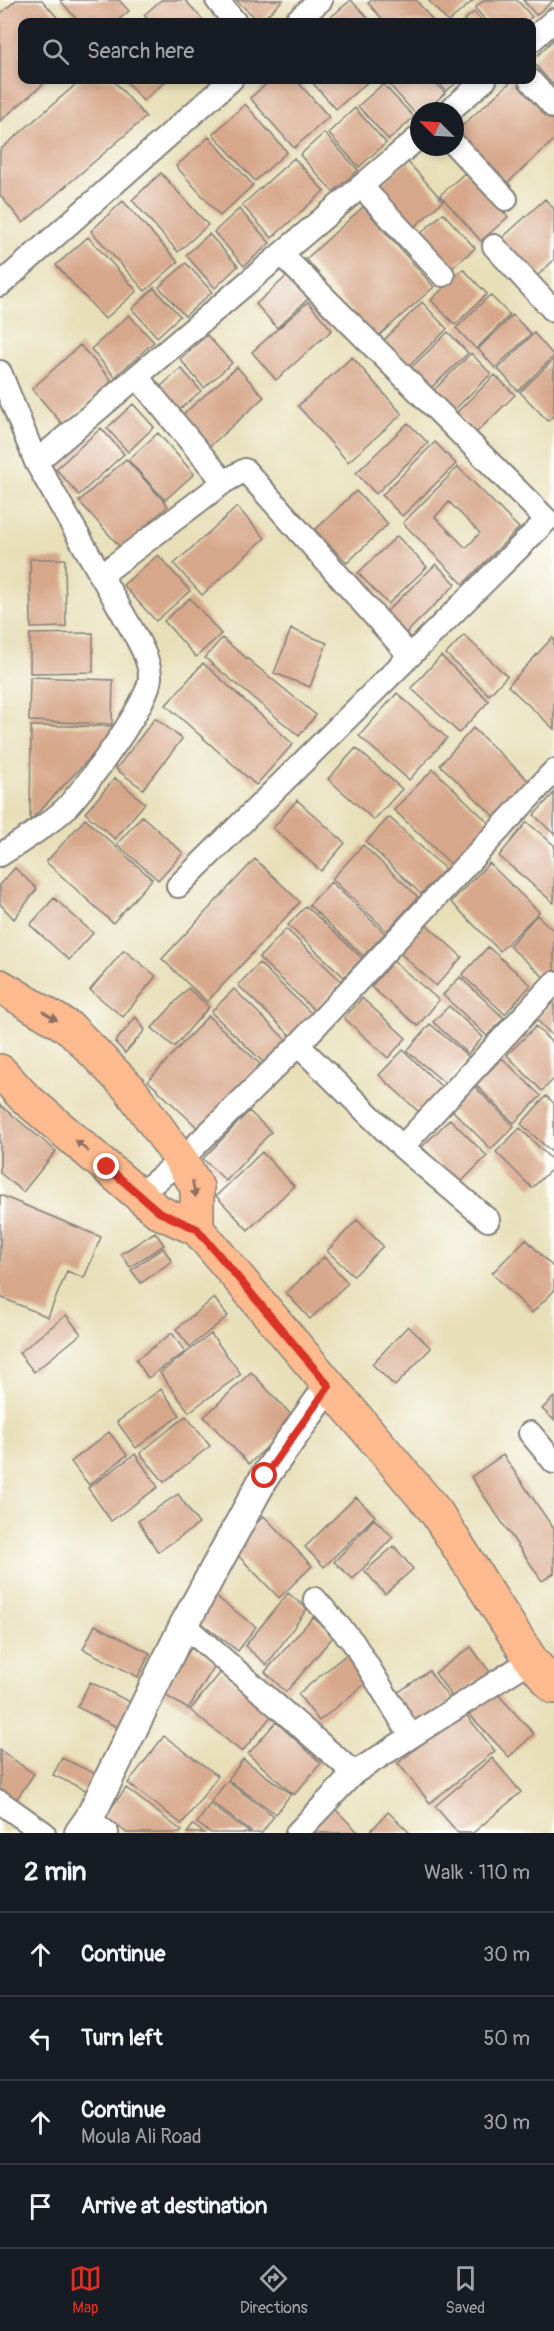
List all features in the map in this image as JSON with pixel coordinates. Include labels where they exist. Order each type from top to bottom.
[{"type":"main road","points":[[0,986],[72,1029],[129,1088],[181,1160],[197,1187],[197,1229]]},
{"type":"main road","points":[[0,1071],[23,1096],[159,1212],[197,1229],[436,1512],[531,1660],[554,1687]]},
{"type":"street","points":[[217,0],[232,18]]},
{"type":"street","points":[[300,18],[321,0]]},
{"type":"street","points":[[536,36],[554,20]]},
{"type":"street","points":[[0,285],[226,84]]},
{"type":"street","points":[[459,102],[480,84]]},
{"type":"street","points":[[533,84],[554,108]]},
{"type":"street","points":[[36,462],[138,378],[410,145]]},
{"type":"street","points":[[464,154],[506,199]]},
{"type":"street","points":[[362,186],[443,275]]},
{"type":"street","points":[[494,246],[554,311]]},
{"type":"street","points":[[178,886],[550,516],[282,255]]},
{"type":"street","points":[[0,372],[8,416],[145,653],[151,677],[144,700],[88,782],[65,808],[41,829],[0,855]]},
{"type":"street","points":[[138,378],[224,482]]},
{"type":"street","points":[[100,576],[224,482],[245,470],[411,656]]},
{"type":"street","points":[[139,1195],[181,1160],[298,1045],[554,771]]},
{"type":"street","points":[[402,1147],[554,983]]},
{"type":"street","points":[[298,1045],[402,1147],[488,1221]]},
{"type":"street","points":[[92,1828],[184,1625],[265,1476],[329,1386]]},
{"type":"street","points":[[530,1433],[554,1462]]},
{"type":"street","points":[[315,1599],[353,1642],[411,1736]]},
{"type":"street","points":[[184,1625],[354,1773]]},
{"type":"street","points":[[297,1833],[354,1773],[531,1660]]},
{"type":"street","points":[[0,1802],[44,1833]]},
{"type":"building","points":[[16,0],[42,0],[58,18],[18,18],[18,84],[43,84],[0,121],[0,14]]},
{"type":"building","points":[[60,0],[119,0],[129,11],[121,18],[76,18]]},
{"type":"building","points":[[161,0],[185,0],[201,18],[147,18],[144,15]]},
{"type":"building","points":[[236,0],[283,0],[264,18],[256,18]]},
{"type":"building","points":[[351,0],[368,18],[330,18]]},
{"type":"building","points":[[372,0],[416,0],[431,18],[381,18],[368,3]]},
{"type":"building","points":[[428,0],[474,0],[453,18],[444,18]]},
{"type":"building","points":[[484,0],[517,0],[532,17],[484,18],[475,8]]},
{"type":"building","points":[[523,0],[554,0],[536,15]]},
{"type":"building","points":[[474,12],[479,18],[467,18]]},
{"type":"building","points":[[554,39],[554,86],[536,66],[536,57]]},
{"type":"building","points":[[76,84],[117,84],[146,117],[23,223],[0,195],[0,150]]},
{"type":"building","points":[[128,84],[162,84],[143,101]]},
{"type":"building","points":[[266,84],[300,84],[329,117],[294,148],[250,98]]},
{"type":"building","points":[[314,84],[365,84],[336,109]]},
{"type":"building","points":[[383,84],[410,113],[410,121],[389,140],[358,106]]},
{"type":"building","points":[[389,84],[436,84],[445,93],[435,102],[410,102],[410,108]]},
{"type":"building","points":[[440,84],[455,84],[446,91]]},
{"type":"building","points":[[509,84],[523,84],[554,119],[554,140],[504,186],[464,142],[464,124]]},
{"type":"building","points":[[245,104],[287,152],[255,181],[213,134]]},
{"type":"building","points":[[355,108],[386,143],[359,167],[328,133]]},
{"type":"building","points":[[324,133],[358,170],[333,192],[300,155]]},
{"type":"building","points":[[209,137],[253,185],[220,216],[176,166]]},
{"type":"building","points":[[294,158],[324,191],[272,238],[242,205]]},
{"type":"building","points":[[407,161],[443,201],[411,230],[375,190]]},
{"type":"building","points":[[467,171],[508,217],[481,241],[440,195]]},
{"type":"building","points":[[161,173],[208,225],[178,252],[132,200]]},
{"type":"building","points":[[545,199],[554,209],[554,260],[536,277],[502,238]]},
{"type":"building","points":[[123,201],[178,262],[145,291],[91,231]]},
{"type":"building","points":[[363,207],[434,287],[376,338],[306,259]]},
{"type":"building","points":[[239,209],[270,243],[244,266],[214,232]]},
{"type":"building","points":[[443,213],[475,248],[450,270],[419,235]]},
{"type":"building","points":[[209,234],[238,266],[215,288],[186,255]]},
{"type":"building","points":[[88,237],[137,291],[105,319],[56,265]]},
{"type":"building","points":[[186,263],[212,292],[185,316],[159,287]]},
{"type":"building","points":[[463,269],[487,294],[455,325],[431,300]]},
{"type":"building","points":[[289,274],[310,297],[277,328],[256,304]]},
{"type":"building","points":[[154,288],[180,316],[157,337],[132,309]]},
{"type":"building","points":[[490,295],[510,315],[476,349],[456,328]]},
{"type":"building","points":[[308,302],[332,330],[276,380],[252,352]]},
{"type":"building","points":[[422,302],[447,329],[406,369],[381,343]]},
{"type":"building","points":[[129,315],[154,342],[115,377],[91,349]]},
{"type":"building","points":[[513,315],[531,334],[495,368],[478,349]]},
{"type":"building","points":[[448,332],[468,353],[431,388],[411,368]]},
{"type":"building","points":[[534,333],[554,356],[518,391],[498,369]]},
{"type":"building","points":[[207,335],[232,363],[204,388],[180,359]]},
{"type":"building","points":[[80,345],[112,381],[63,425],[32,389]]},
{"type":"building","points":[[471,353],[491,374],[453,411],[433,391]]},
{"type":"building","points":[[352,357],[402,414],[348,462],[298,406]]},
{"type":"building","points":[[554,359],[554,415],[548,421],[520,392]]},
{"type":"building","points":[[237,367],[264,397],[208,448],[180,417]]},
{"type":"building","points":[[181,368],[201,391],[178,411],[158,389]]},
{"type":"building","points":[[495,375],[515,395],[476,433],[456,413]]},
{"type":"building","points":[[133,404],[154,427],[128,452],[107,428]]},
{"type":"building","points":[[408,423],[428,443],[376,494],[356,473]]},
{"type":"building","points":[[101,428],[124,454],[79,495],[56,469]]},
{"type":"building","points":[[158,433],[194,474],[165,500],[128,460]]},
{"type":"building","points":[[435,442],[456,464],[402,516],[382,495]]},
{"type":"building","points":[[126,459],[168,506],[121,548],[79,501]]},
{"type":"building","points":[[458,467],[519,528],[463,584],[403,523]],"holes":[[[449,502],[480,533],[466,548],[435,517]]]},
{"type":"building","points":[[356,491],[388,524],[347,563],[315,530]]},
{"type":"building","points":[[237,507],[265,538],[202,595],[174,564]]},
{"type":"building","points":[[397,536],[427,567],[388,604],[358,573]]},
{"type":"building","points":[[158,555],[190,591],[156,621],[123,585]]},
{"type":"building","points":[[30,559],[65,559],[66,627],[31,628]]},
{"type":"building","points":[[436,564],[456,584],[404,635],[384,614]]},
{"type":"building","points":[[190,598],[221,634],[196,657],[164,621]]},
{"type":"building","points":[[291,629],[327,643],[310,687],[274,673]]},
{"type":"building","points":[[93,633],[93,672],[30,673],[30,634]]},
{"type":"building","points":[[464,635],[507,676],[489,695],[446,654]]},
{"type":"building","points":[[222,638],[316,715],[299,736],[205,658]]},
{"type":"building","points":[[552,638],[554,639],[554,729],[508,686]]},
{"type":"building","points":[[441,656],[489,701],[459,733],[411,688]]},
{"type":"building","points":[[203,663],[293,744],[256,785],[166,705]]},
{"type":"building","points":[[30,677],[113,680],[112,724],[29,721]]},
{"type":"building","points":[[397,693],[447,738],[409,780],[359,736]]},
{"type":"building","points":[[155,718],[182,739],[143,789],[116,769]]},
{"type":"building","points":[[31,726],[120,726],[30,821]]},
{"type":"building","points":[[473,728],[529,781],[495,817],[440,765]]},
{"type":"building","points":[[356,748],[402,789],[374,820],[328,779]]},
{"type":"building","points":[[433,769],[490,824],[452,865],[394,810]]},
{"type":"building","points":[[115,778],[145,803],[115,839],[85,813]]},
{"type":"building","points":[[554,793],[554,834],[534,815]]},
{"type":"building","points":[[297,800],[345,843],[321,871],[273,828]]},
{"type":"building","points":[[142,816],[183,853],[158,880],[117,844]]},
{"type":"building","points":[[389,817],[445,869],[421,894],[366,842]]},
{"type":"building","points":[[85,819],[152,879],[113,923],[46,862]]},
{"type":"building","points":[[527,822],[554,845],[554,903],[499,856]]},
{"type":"building","points":[[363,845],[418,897],[387,931],[332,879]]},
{"type":"building","points":[[255,859],[300,902],[207,1002],[162,959]]},
{"type":"building","points":[[489,863],[539,912],[500,951],[451,902]]},
{"type":"building","points":[[15,868],[37,889],[14,919],[0,904],[0,884]]},
{"type":"building","points":[[331,882],[385,933],[363,956],[309,905]]},
{"type":"building","points":[[54,898],[93,933],[69,960],[30,925]]},
{"type":"building","points":[[306,906],[362,958],[344,977],[288,925]]},
{"type":"building","points":[[537,915],[554,931],[554,970],[546,979],[509,946]]},
{"type":"building","points":[[425,923],[462,957],[436,986],[399,952]]},
{"type":"building","points":[[286,929],[342,982],[314,1010],[259,958]]},
{"type":"building","points":[[488,947],[531,985],[505,1014],[462,975]]},
{"type":"building","points":[[124,950],[156,976],[123,1017],[90,990]]},
{"type":"building","points":[[393,961],[439,1000],[418,1026],[371,987]]},
{"type":"building","points":[[259,963],[312,1014],[291,1036],[238,985]]},
{"type":"building","points":[[460,977],[504,1018],[487,1036],[443,995]]},
{"type":"building","points":[[188,988],[209,1007],[174,1047],[152,1028]]},
{"type":"building","points":[[234,989],[289,1043],[267,1066],[211,1012]]},
{"type":"building","points":[[362,998],[406,1038],[388,1058],[344,1018]]},
{"type":"building","points":[[554,1001],[554,1037],[536,1019]]},
{"type":"building","points":[[449,1006],[483,1037],[468,1054],[433,1022]]},
{"type":"building","points":[[208,1016],[260,1064],[199,1129],[148,1081]]},
{"type":"building","points":[[136,1017],[145,1030],[125,1053],[115,1042]]},
{"type":"building","points":[[430,1024],[469,1057],[446,1084],[407,1051]]},
{"type":"building","points":[[536,1026],[554,1045],[554,1079],[542,1091],[507,1055]]},
{"type":"building","points":[[403,1050],[443,1088],[420,1113],[379,1075]]},
{"type":"building","points":[[502,1058],[541,1096],[514,1123],[476,1085]]},
{"type":"building","points":[[472,1084],[514,1126],[491,1149],[449,1107]]},
{"type":"building","points":[[546,1096],[554,1103],[554,1154],[521,1124]]},
{"type":"building","points":[[0,1105],[56,1151],[23,1192],[0,1173]]},
{"type":"building","points":[[249,1111],[271,1132],[226,1181],[203,1159]]},
{"type":"building","points":[[450,1119],[487,1156],[459,1184],[422,1147]]},
{"type":"building","points":[[520,1128],[554,1162],[554,1167],[532,1188],[496,1152]]},
{"type":"building","points":[[262,1152],[294,1186],[248,1230],[216,1196]]},
{"type":"building","points":[[0,1195],[101,1237],[84,1278],[67,1271],[48,1317],[0,1297]]},
{"type":"building","points":[[357,1220],[383,1246],[354,1276],[327,1251]]},
{"type":"building","points":[[155,1232],[164,1245],[130,1267],[121,1254]]},
{"type":"building","points":[[526,1239],[554,1268],[554,1291],[532,1313],[492,1273]]},
{"type":"building","points":[[163,1248],[172,1261],[141,1283],[131,1270]]},
{"type":"building","points":[[324,1257],[348,1283],[310,1319],[286,1293]]},
{"type":"building","points":[[214,1298],[228,1316],[190,1347],[176,1329]]},
{"type":"building","points":[[66,1315],[81,1334],[34,1372],[19,1353]]},
{"type":"building","points":[[408,1326],[431,1348],[395,1386],[372,1364]]},
{"type":"building","points":[[172,1333],[185,1352],[148,1378],[136,1360]]},
{"type":"building","points":[[211,1334],[241,1374],[189,1412],[160,1373]]},
{"type":"building","points":[[251,1372],[296,1420],[249,1464],[204,1417]]},
{"type":"building","points":[[161,1389],[180,1415],[136,1448],[117,1422]]},
{"type":"building","points":[[554,1397],[554,1420],[542,1409]]},
{"type":"building","points":[[186,1416],[210,1446],[164,1482],[140,1453]]},
{"type":"building","points":[[109,1432],[127,1455],[89,1485],[71,1462]]},
{"type":"building","points":[[135,1454],[158,1487],[111,1521],[88,1488]]},
{"type":"building","points":[[503,1455],[554,1529],[554,1573],[542,1581],[471,1477]]},
{"type":"building","points":[[178,1494],[199,1524],[158,1552],[138,1521]]},
{"type":"building","points":[[356,1497],[375,1516],[324,1567],[305,1547]]},
{"type":"building","points":[[264,1516],[312,1566],[279,1598],[231,1548]]},
{"type":"building","points":[[374,1519],[393,1537],[353,1579],[334,1562]]},
{"type":"building","points":[[394,1546],[413,1569],[385,1594],[365,1571]]},
{"type":"building","points":[[288,1593],[307,1609],[267,1665],[245,1646]]},
{"type":"building","points":[[215,1596],[256,1627],[238,1651],[198,1620]]},
{"type":"building","points":[[313,1617],[333,1637],[286,1692],[265,1672]]},
{"type":"building","points":[[95,1625],[150,1653],[138,1677],[83,1649]]},
{"type":"building","points":[[471,1647],[490,1672],[453,1698],[435,1673]]},
{"type":"building","points":[[191,1648],[216,1664],[188,1709],[163,1694]]},
{"type":"building","points":[[347,1654],[369,1681],[319,1721],[298,1694]]},
{"type":"building","points":[[429,1671],[451,1701],[415,1727],[393,1696]]},
{"type":"building","points":[[221,1672],[273,1714],[242,1752],[190,1710]]},
{"type":"building","points":[[90,1682],[136,1705],[123,1730],[77,1707]]},
{"type":"building","points":[[493,1689],[534,1734],[509,1757],[468,1713]]},
{"type":"building","points":[[463,1711],[495,1751],[430,1803],[398,1763]]},
{"type":"building","points":[[276,1722],[321,1763],[294,1795],[248,1754]]},
{"type":"building","points":[[164,1736],[218,1776],[182,1824],[128,1783]]},
{"type":"building","points":[[0,1750],[34,1774],[14,1803],[0,1794]]},
{"type":"building","points":[[62,1758],[100,1776],[92,1793],[53,1775]]},
{"type":"building","points":[[492,1758],[521,1792],[473,1833],[458,1833],[435,1806]]},
{"type":"building","points":[[243,1759],[291,1794],[276,1814],[228,1780]]},
{"type":"building","points":[[227,1781],[274,1816],[262,1833],[253,1833],[211,1802]]},
{"type":"building","points":[[126,1788],[182,1831],[180,1833],[127,1833],[105,1816]]},
{"type":"building","points":[[210,1804],[250,1833],[211,1833],[197,1823]]},
{"type":"building","points":[[333,1807],[359,1833],[307,1833]]},
{"type":"building","points":[[388,1812],[410,1833],[369,1833]]},
{"type":"building","points":[[193,1825],[204,1833],[187,1833]]},
{"type":"route","points":[[107,1167],[159,1212],[197,1229],[329,1386],[265,1476]]}]
